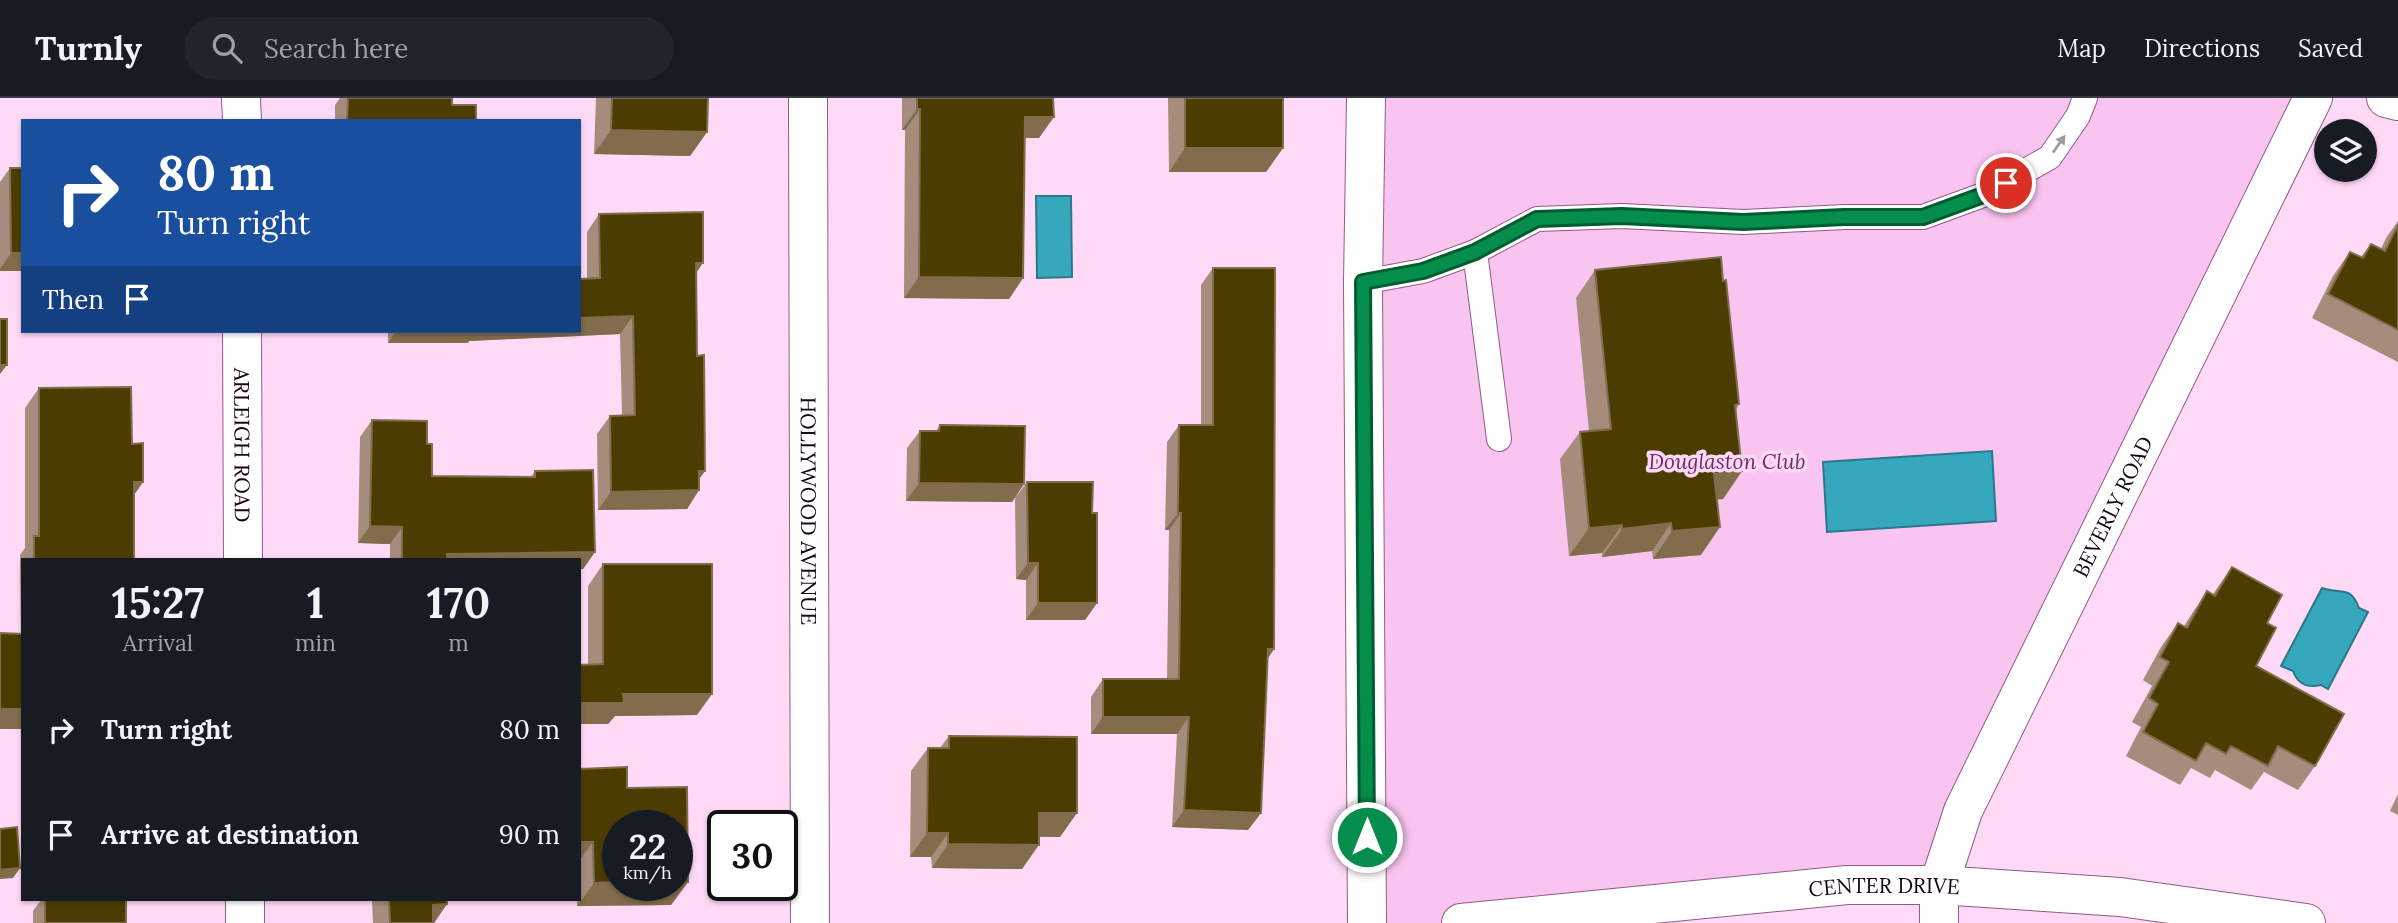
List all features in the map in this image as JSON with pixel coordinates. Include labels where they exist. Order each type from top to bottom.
[{"type":"street","points":[[242,98],[242,119]]},
{"type":"street","name":"HOLLYWOOD AVENUE","points":[[808,98],[810,923]]},
{"type":"street","points":[[1366,98],[1363,282],[1367,923]]},
{"type":"street","name":"BEVERLY ROAD","points":[[1939,923],[1939,885],[1963,811],[2313,98]]},
{"type":"street","points":[[2386,98],[2398,101]]},
{"type":"street","name":"ARLEIGH ROAD","points":[[242,333],[243,558]]},
{"type":"street","name":"CENTER DRIVE","points":[[1461,923],[1847,886],[1939,885],[2120,897],[2306,923]]},
{"type":"street","points":[[245,901],[245,923]]},
{"type":"lane","points":[[1363,282],[1423,271],[1475,252],[1537,219],[1622,216],[1743,222],[1844,217],[1923,217],[1983,195],[2050,157],[2078,116],[2085,98]]},
{"type":"lane","points":[[1475,252],[1499,439]]},
{"type":"green space","name":"Douglaston Club","points":[[1362,98],[2309,98],[1925,883],[1453,923],[1367,923]]},
{"type":"water","points":[[1036,196],[1071,196],[1072,277],[1037,278]]},
{"type":"water","points":[[1992,451],[1996,521],[1827,532],[1823,462]]},
{"type":"water","points":[[2322,588],[2348,593],[2359,608],[2368,612],[2328,689],[2321,685],[2304,684],[2293,671],[2281,666]]},
{"type":"building","points":[[348,98],[452,98],[452,105],[476,105],[476,119],[347,119]]},
{"type":"building","points":[[612,98],[708,98],[707,132],[611,130]]},
{"type":"building","points":[[917,98],[1053,98],[1054,117],[1025,117],[1023,278],[919,277],[920,109],[917,109]]},
{"type":"building","points":[[1185,98],[1283,98],[1283,148],[1185,148]]},
{"type":"building","points":[[10,168],[21,168],[21,253],[11,253]]},
{"type":"building","points":[[703,212],[703,263],[696,263],[697,356],[704,355],[705,471],[699,471],[699,490],[611,492],[610,416],[635,415],[633,316],[581,318],[581,279],[600,278],[599,214]]},
{"type":"building","points":[[2398,225],[2398,330],[2328,294],[2350,252],[2363,258],[2371,244],[2385,251]]},
{"type":"building","name":"Douglaston Club","points":[[1721,257],[1723,281],[1726,280],[1739,404],[1735,405],[1742,471],[1714,474],[1720,527],[1672,531],[1671,523],[1622,529],[1622,525],[1589,528],[1580,432],[1611,429],[1595,270]]},
{"type":"building","points":[[1213,268],[1275,268],[1274,649],[1268,649],[1261,813],[1184,810],[1189,717],[1103,717],[1103,679],[1179,679],[1179,425],[1213,425]]},
{"type":"building","points":[[0,319],[7,319],[7,365],[0,365]]},
{"type":"building","points":[[131,387],[132,444],[143,443],[143,482],[134,482],[134,558],[34,558],[34,536],[39,536],[39,388]]},
{"type":"building","points":[[372,420],[427,421],[427,444],[432,444],[432,476],[535,477],[535,471],[593,470],[595,552],[447,554],[447,558],[402,558],[402,527],[370,526]]},
{"type":"building","points":[[940,425],[1025,426],[1024,484],[919,483],[920,431],[939,431]]},
{"type":"building","points":[[1027,482],[1093,482],[1092,513],[1097,513],[1097,603],[1038,603],[1038,563],[1028,563]]},
{"type":"building","points":[[603,564],[712,564],[712,694],[623,694],[624,703],[581,703],[581,665],[603,664]]},
{"type":"building","points":[[2232,567],[2282,595],[2267,623],[2276,628],[2256,666],[2344,714],[2315,766],[2278,746],[2268,766],[2231,746],[2226,754],[2206,743],[2196,761],[2143,732],[2158,704],[2149,698],[2169,662],[2160,657],[2178,623],[2187,628],[2207,591],[2215,596]]},
{"type":"building","points":[[0,633],[21,634],[21,709],[0,709]]},
{"type":"building","points":[[949,736],[1077,737],[1077,813],[1039,813],[1039,845],[948,844],[948,833],[927,833],[928,748],[949,748]]},
{"type":"building","points":[[627,767],[627,788],[687,787],[687,810],[602,810],[602,883],[594,883],[593,842],[581,842],[581,769]]},
{"type":"building","points":[[17,827],[20,868],[0,870],[0,829]]},
{"type":"building","points":[[45,901],[126,901],[126,923],[45,923]]},
{"type":"building","points":[[389,901],[447,901],[447,904],[433,905],[433,923],[390,923]]},
{"type":"route","points":[[1367,837],[1363,282],[1423,271],[1475,252],[1537,219],[1622,216],[1743,222],[1844,217],[1923,217],[1983,195],[2006,183]]}]
